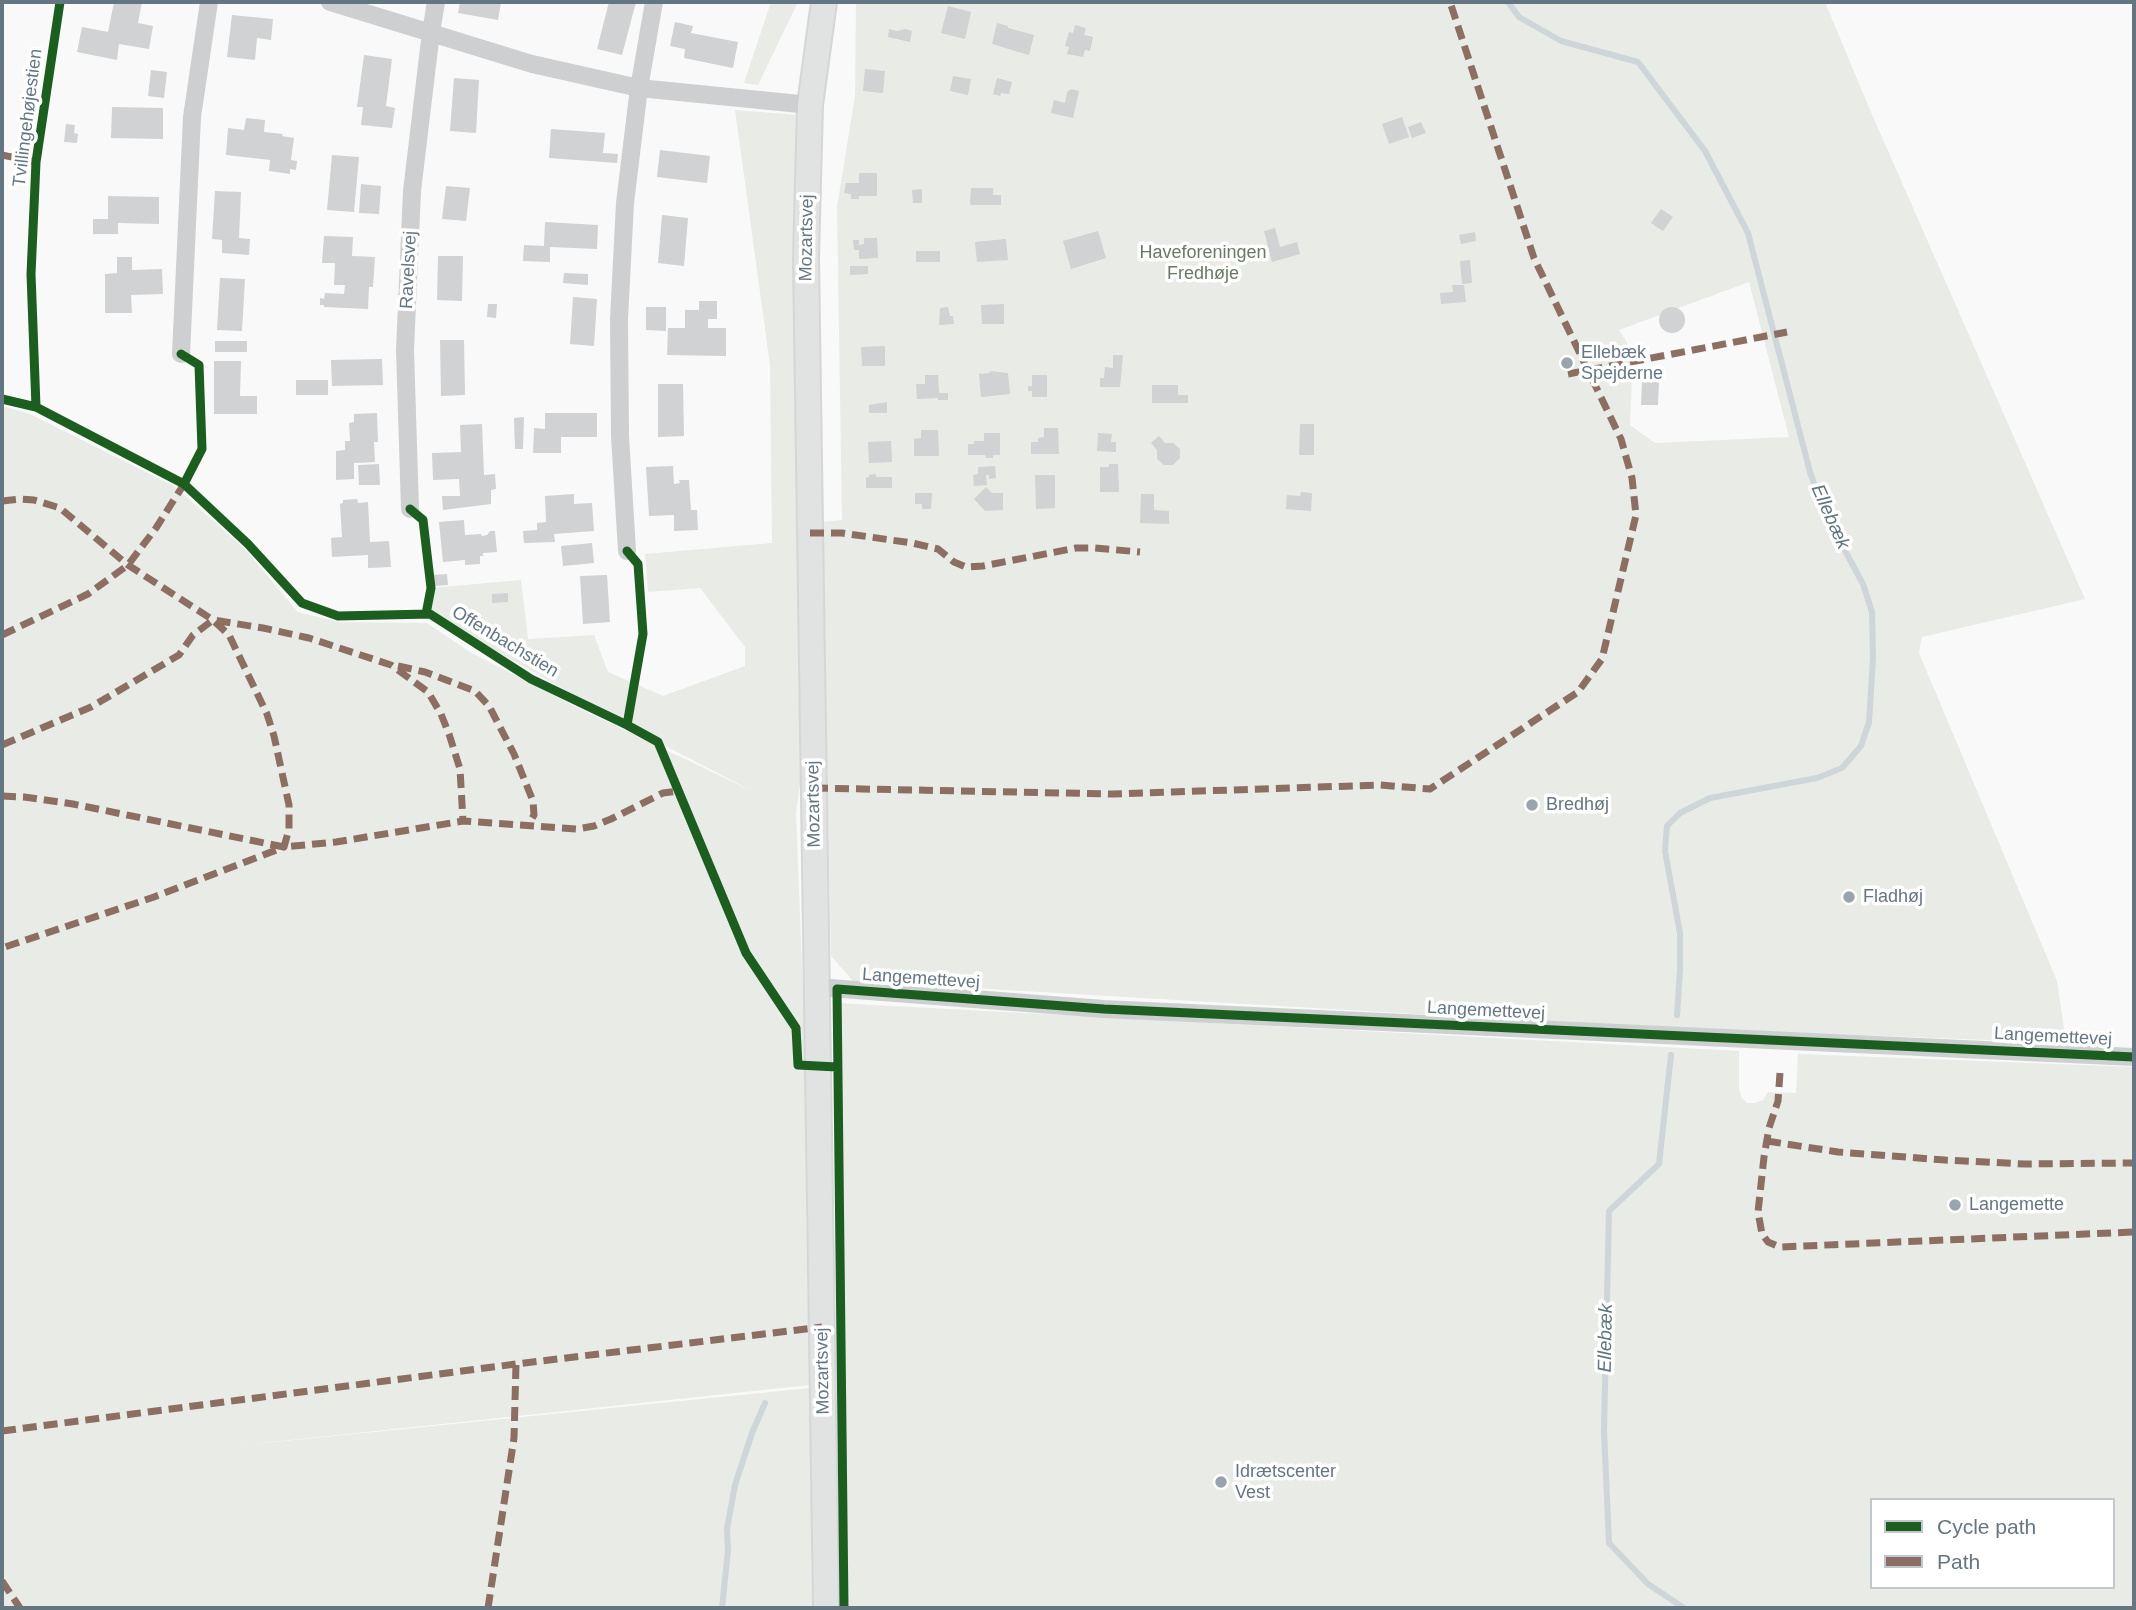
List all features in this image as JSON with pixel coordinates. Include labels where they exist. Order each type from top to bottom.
[{"type":"street","points":[[181,354],[192,117],[209,2]]},
{"type":"street","points":[[330,2],[533,64],[639,88],[810,105]]},
{"type":"street","name":"Ravelsvej","points":[[410,509],[405,350],[412,191],[436,2]]},
{"type":"street","points":[[627,551],[620,436],[619,319],[625,203],[639,88],[654,2]]},
{"type":"street","name":"Mozartsvej","points":[[824,2],[810,105],[806,257],[826,1608]]},
{"type":"street","name":"Langemettevej","points":[[817,987],[1104,1009],[2134,1057]]},
{"type":"green space","points":[[771,2],[798,2],[758,85],[744,83]]},
{"type":"green space","name":"Haveforeningen Fredhøje","points":[[856,2],[1825,2],[2085,599],[1922,637],[1919,653],[2057,981],[2066,1043],[1621,1026],[853,981],[831,956],[822,522],[842,520],[837,207],[855,96]],"holes":[[[1749,282],[1789,437],[1655,443],[1630,425],[1633,352],[1619,330]]]},
{"type":"green space","points":[[735,110],[798,115],[803,762],[796,813],[807,1094],[806,1225],[810,1385],[225,1447],[810,1388],[812,1608],[2,1608],[2,406],[30,414],[174,486],[244,548],[298,612],[339,622],[427,623],[470,652],[578,708],[754,792],[658,742],[430,614],[431,588],[521,580],[528,639],[594,635],[608,672],[663,696],[745,666],[745,647],[700,588],[648,592],[645,554],[772,543],[770,365]]},
{"type":"green space","points":[[837,1003],[1739,1051],[1739,1088],[1741,1097],[1747,1103],[1763,1100],[1768,1092],[1796,1093],[1798,1054],[2134,1067],[2134,1608],[843,1608],[840,1382],[843,1381]]},
{"type":"building","points":[[114,2],[142,2],[138,23],[153,26],[149,49],[119,44],[117,60],[77,52],[82,27],[108,32]]},
{"type":"building","points":[[460,2],[501,2],[498,20],[458,13]]},
{"type":"building","points":[[609,2],[636,2],[622,55],[597,49]]},
{"type":"building","points":[[948,6],[971,12],[965,39],[941,33]]},
{"type":"building","points":[[232,15],[273,19],[271,40],[257,38],[255,60],[227,57]]},
{"type":"building","points":[[675,22],[693,26],[691,33],[738,42],[733,68],[684,58],[685,49],[670,46]]},
{"type":"building","points":[[997,23],[1034,35],[1029,55],[992,44]]},
{"type":"building","points":[[1075,25],[1086,28],[1084,35],[1093,37],[1090,51],[1085,50],[1083,57],[1067,54],[1069,47],[1065,46],[1069,32],[1073,33]]},
{"type":"building","points":[[889,29],[912,31],[910,42],[888,37]]},
{"type":"building","points":[[364,55],[392,59],[386,106],[395,108],[392,128],[361,125],[363,107],[357,107]]},
{"type":"building","points":[[865,69],[885,71],[883,93],[863,91]]},
{"type":"building","points":[[151,70],[167,72],[164,98],[148,96]]},
{"type":"building","points":[[953,76],[971,79],[968,95],[950,91]]},
{"type":"building","points":[[454,78],[479,80],[476,133],[450,131]]},
{"type":"building","points":[[997,78],[1012,82],[1009,94],[993,94]]},
{"type":"building","points":[[1071,89],[1079,91],[1073,118],[1051,113],[1054,100],[1065,103],[1067,92]]},
{"type":"building","points":[[112,107],[163,108],[163,139],[111,138]]},
{"type":"building","points":[[1402,117],[1409,137],[1389,144],[1382,124]]},
{"type":"building","points":[[246,118],[265,120],[264,132],[294,138],[291,160],[297,161],[296,170],[290,169],[290,174],[269,171],[270,160],[226,155],[228,128],[244,130]]},
{"type":"building","points":[[1421,122],[1426,133],[1412,138],[1408,127]]},
{"type":"building","points":[[66,124],[75,125],[77,143],[64,142]]},
{"type":"building","points":[[551,129],[605,133],[603,153],[618,154],[617,163],[549,158]]},
{"type":"building","points":[[660,150],[710,156],[707,183],[657,177]]},
{"type":"building","points":[[332,155],[359,157],[354,212],[327,210]]},
{"type":"building","points":[[859,173],[877,173],[877,196],[851,199],[851,194],[844,193],[846,183],[859,183]]},
{"type":"building","points":[[361,184],[381,186],[379,214],[359,213]]},
{"type":"building","points":[[446,186],[470,188],[466,221],[442,219]]},
{"type":"building","points":[[971,188],[993,188],[993,195],[1001,195],[1001,205],[970,205]]},
{"type":"building","points":[[922,189],[922,203],[913,203],[912,190]]},
{"type":"building","points":[[215,191],[241,192],[239,238],[250,239],[249,255],[222,253],[222,240],[212,239]]},
{"type":"building","points":[[108,196],[159,197],[159,224],[118,223],[118,234],[93,234],[93,219],[108,219]]},
{"type":"building","points":[[1661,209],[1673,217],[1663,231],[1651,223]]},
{"type":"building","points":[[662,215],[688,218],[684,266],[658,263]]},
{"type":"building","points":[[545,222],[598,225],[597,249],[550,247],[550,262],[523,261],[524,245],[544,246]]},
{"type":"building","points":[[1275,228],[1280,247],[1297,242],[1300,254],[1272,262],[1264,231]]},
{"type":"building","points":[[1098,231],[1106,258],[1071,269],[1063,241]]},
{"type":"building","points":[[1475,232],[1476,241],[1461,244],[1459,235]]},
{"type":"building","points":[[324,236],[353,237],[352,256],[375,257],[368,309],[320,305],[320,298],[324,299],[325,293],[344,294],[345,285],[334,285],[335,263],[322,263]]},
{"type":"building","points":[[864,238],[877,238],[878,258],[859,259],[859,250],[854,250],[853,240],[859,240],[859,245],[864,244]]},
{"type":"building","points":[[1006,239],[1008,260],[977,262],[975,242]]},
{"type":"building","points":[[916,251],[940,251],[940,262],[916,262]]},
{"type":"building","points":[[438,256],[463,256],[462,301],[437,300]]},
{"type":"building","points":[[117,257],[132,257],[132,270],[162,269],[163,294],[131,295],[132,313],[105,313],[105,274],[117,273]]},
{"type":"building","points":[[1470,260],[1472,283],[1462,284],[1460,261]]},
{"type":"building","points":[[850,266],[868,266],[868,274],[850,275]]},
{"type":"building","points":[[564,273],[588,274],[588,285],[563,283]]},
{"type":"building","points":[[220,278],[245,279],[242,331],[217,330]]},
{"type":"building","points":[[1452,285],[1464,285],[1466,302],[1441,304],[1440,293],[1453,292]]},
{"type":"building","points":[[573,297],[597,299],[594,346],[570,344]]},
{"type":"building","points":[[699,301],[717,301],[717,319],[708,319],[708,328],[726,328],[726,356],[667,355],[668,328],[685,328],[685,310],[699,310]]},
{"type":"building","points":[[488,304],[497,304],[496,318],[487,317]]},
{"type":"building","points":[[1004,304],[1004,324],[982,324],[981,305]]},
{"type":"building","points":[[646,307],[666,307],[666,331],[646,330]]},
{"type":"building","points":[[948,307],[954,324],[939,325],[940,308]]},
{"type":"building","points":[[1672,307],[1681,311],[1685,320],[1681,329],[1672,333],[1663,329],[1659,320],[1663,311]]},
{"type":"building","points":[[440,340],[464,340],[465,395],[441,396]]},
{"type":"building","points":[[215,341],[247,341],[247,352],[215,352]]},
{"type":"building","points":[[885,346],[885,366],[862,366],[861,347]]},
{"type":"building","points":[[1113,355],[1123,355],[1120,387],[1100,387],[1100,378],[1104,378],[1105,367],[1113,368]]},
{"type":"building","points":[[382,359],[383,385],[332,386],[331,360]]},
{"type":"building","points":[[214,361],[241,361],[240,396],[257,396],[257,414],[214,414]]},
{"type":"building","points":[[989,371],[1008,373],[1010,394],[981,397],[979,374],[990,373]]},
{"type":"building","points":[[925,375],[938,375],[939,393],[948,393],[948,400],[917,399],[916,384],[925,384]]},
{"type":"building","points":[[1032,375],[1047,375],[1047,397],[1032,397],[1028,386],[1032,386]]},
{"type":"building","points":[[296,380],[328,380],[328,395],[296,395]]},
{"type":"building","points":[[1642,381],[1659,382],[1658,405],[1641,405]]},
{"type":"building","points":[[658,384],[683,384],[684,436],[658,437]]},
{"type":"building","points":[[1152,385],[1178,385],[1178,395],[1188,395],[1188,403],[1152,403]]},
{"type":"building","points":[[887,402],[887,413],[869,413],[869,405]]},
{"type":"building","points":[[377,413],[378,442],[374,442],[375,462],[354,463],[354,479],[336,480],[336,451],[345,450],[345,441],[350,441],[349,423],[354,422],[354,414]]},
{"type":"building","points":[[545,413],[597,413],[597,437],[561,437],[561,453],[533,453],[534,428],[545,429]]},
{"type":"building","points":[[524,417],[523,449],[515,449],[514,418]]},
{"type":"building","points":[[482,424],[484,475],[495,474],[496,489],[491,490],[491,504],[443,510],[442,496],[460,496],[459,479],[433,480],[432,453],[461,452],[460,425]]},
{"type":"building","points":[[1300,424],[1314,424],[1314,455],[1299,455]]},
{"type":"building","points":[[1044,428],[1058,428],[1059,454],[1031,454],[1031,442],[1038,442],[1038,438],[1044,437]]},
{"type":"building","points":[[921,430],[938,430],[939,456],[914,456],[914,439],[921,438]]},
{"type":"building","points":[[984,433],[1000,433],[1000,455],[986,458],[985,455],[968,455],[968,444],[984,441]]},
{"type":"building","points":[[1098,433],[1112,434],[1111,442],[1116,442],[1116,452],[1097,451]]},
{"type":"building","points":[[1159,436],[1165,443],[1173,443],[1180,449],[1180,458],[1173,465],[1164,465],[1157,459],[1157,450],[1151,443]]},
{"type":"building","points":[[891,441],[892,462],[869,463],[868,442]]},
{"type":"building","points":[[379,464],[380,485],[359,485],[358,465]]},
{"type":"building","points":[[1109,464],[1118,464],[1119,492],[1100,492],[1100,467],[1109,467]]},
{"type":"building","points":[[673,466],[674,484],[680,483],[679,480],[689,480],[691,510],[697,510],[698,530],[674,531],[674,515],[649,516],[646,467]]},
{"type":"building","points":[[995,466],[996,478],[989,479],[989,475],[986,475],[987,485],[974,486],[973,475],[978,474],[978,467]]},
{"type":"building","points":[[876,474],[876,477],[892,477],[892,488],[866,488],[866,477]]},
{"type":"building","points":[[1035,475],[1055,475],[1055,508],[1036,509]]},
{"type":"building","points":[[986,487],[992,493],[1003,493],[1003,510],[985,511],[974,499]]},
{"type":"building","points":[[1301,492],[1312,493],[1311,511],[1286,509],[1287,495],[1300,496]]},
{"type":"building","points":[[915,493],[932,493],[931,509],[922,509],[922,504],[915,504]]},
{"type":"building","points":[[574,494],[574,504],[592,503],[594,531],[554,534],[555,542],[524,543],[523,531],[537,530],[537,523],[546,522],[545,496]]},
{"type":"building","points":[[1141,494],[1154,494],[1154,510],[1169,511],[1169,524],[1140,523]]},
{"type":"building","points":[[357,499],[358,503],[368,502],[370,542],[389,541],[391,567],[368,568],[368,555],[332,557],[331,538],[342,537],[340,504],[343,500]]},
{"type":"building","points":[[464,520],[465,535],[482,536],[495,531],[497,552],[483,553],[483,556],[480,556],[480,564],[465,565],[465,560],[443,562],[439,522]]},
{"type":"building","points":[[592,543],[594,563],[563,566],[561,546]]},
{"type":"building","points":[[447,574],[448,585],[434,586],[433,575]]},
{"type":"building","points":[[607,575],[610,622],[583,624],[580,576]]},
{"type":"building","points":[[508,593],[508,602],[492,603],[492,594]]},
{"type":"waterway","name":"Ellebæk","points":[[1508,2],[1519,17],[1561,41],[1638,62],[1705,151],[1748,233],[1810,472],[1823,510],[1863,584],[1872,612],[1873,658],[1869,722],[1861,746],[1842,768],[1817,778],[1710,798],[1680,813],[1667,826],[1665,851],[1680,933],[1677,1015]]},
{"type":"waterway","name":"Ellebæk","points":[[1671,1055],[1659,1164],[1609,1211],[1604,1431],[1609,1543],[1648,1584],[1684,1608]]},
{"type":"waterway","points":[[722,1608],[728,1550],[727,1529],[735,1485],[765,1403]]},
{"type":"marked path","points":[[814,788],[1112,794],[1380,785],[1430,789],[1578,692],[1602,659],[1636,515],[1632,478],[1621,439],[1534,258],[1450,2]]},
{"type":"marked path","points":[[2,155],[36,162]]},
{"type":"marked path","points":[[1568,374],[1787,332]]},
{"type":"marked path","points":[[2,635],[88,594],[128,565],[184,484]]},
{"type":"marked path","points":[[2,501],[34,500],[60,508],[128,565],[213,620],[229,635],[267,714],[289,805],[289,829],[284,847],[154,897],[2,948]]},
{"type":"marked path","points":[[810,533],[842,533],[912,543],[938,549],[954,562],[966,567],[1076,548],[1140,552]]},
{"type":"marked path","points":[[2,745],[91,707],[179,655],[193,635],[213,620],[263,628],[309,638],[391,665],[428,692],[441,714],[460,769],[463,821]]},
{"type":"marked path","points":[[398,666],[425,672],[475,691],[489,706],[514,754],[533,801],[534,815],[529,824]]},
{"type":"marked path","points":[[2,796],[73,804],[284,847],[336,842],[463,821],[577,829],[611,819],[663,793],[678,791]]},
{"type":"marked path","points":[[1780,1073],[1778,1101],[1769,1128],[1764,1157],[1758,1212],[1762,1234],[1768,1242],[1780,1247],[2134,1232]]},
{"type":"marked path","points":[[1767,1141],[1838,1152],[1945,1160],[2025,1164],[2134,1163]]},
{"type":"marked path","points":[[2,1431],[822,1327]]},
{"type":"marked path","points":[[488,1608],[514,1438],[516,1364]]},
{"type":"marked path","points":[[2,1581],[20,1608]]},
{"type":"cycle path","name":"Tvillingehøjestien","points":[[36,407],[31,274],[36,162],[60,2]]},
{"type":"cycle path","points":[[181,354],[199,365],[202,449],[184,484]]},
{"type":"cycle path","name":"Offenbachstien","points":[[2,399],[36,407],[184,484],[248,544],[302,603],[338,616],[430,614],[531,679],[658,742],[746,953],[796,1028],[798,1065],[837,1067]]},
{"type":"cycle path","points":[[410,509],[423,520],[431,588],[426,614]]},
{"type":"cycle path","points":[[627,551],[638,564],[643,634],[627,725]]},
{"type":"cycle path","points":[[844,1608],[837,989],[1104,1009],[2134,1057]]},
{"type":"place","name":"Ellebæk Spejderne","points":[[1567,363]]},
{"type":"place","name":"Bredhøj","points":[[1532,805]]},
{"type":"place","name":"Fladhøj","points":[[1849,897]]},
{"type":"place","name":"Langemette","points":[[1955,1205]]},
{"type":"place","name":"Idrætscenter Vest","points":[[1221,1482]]}]
